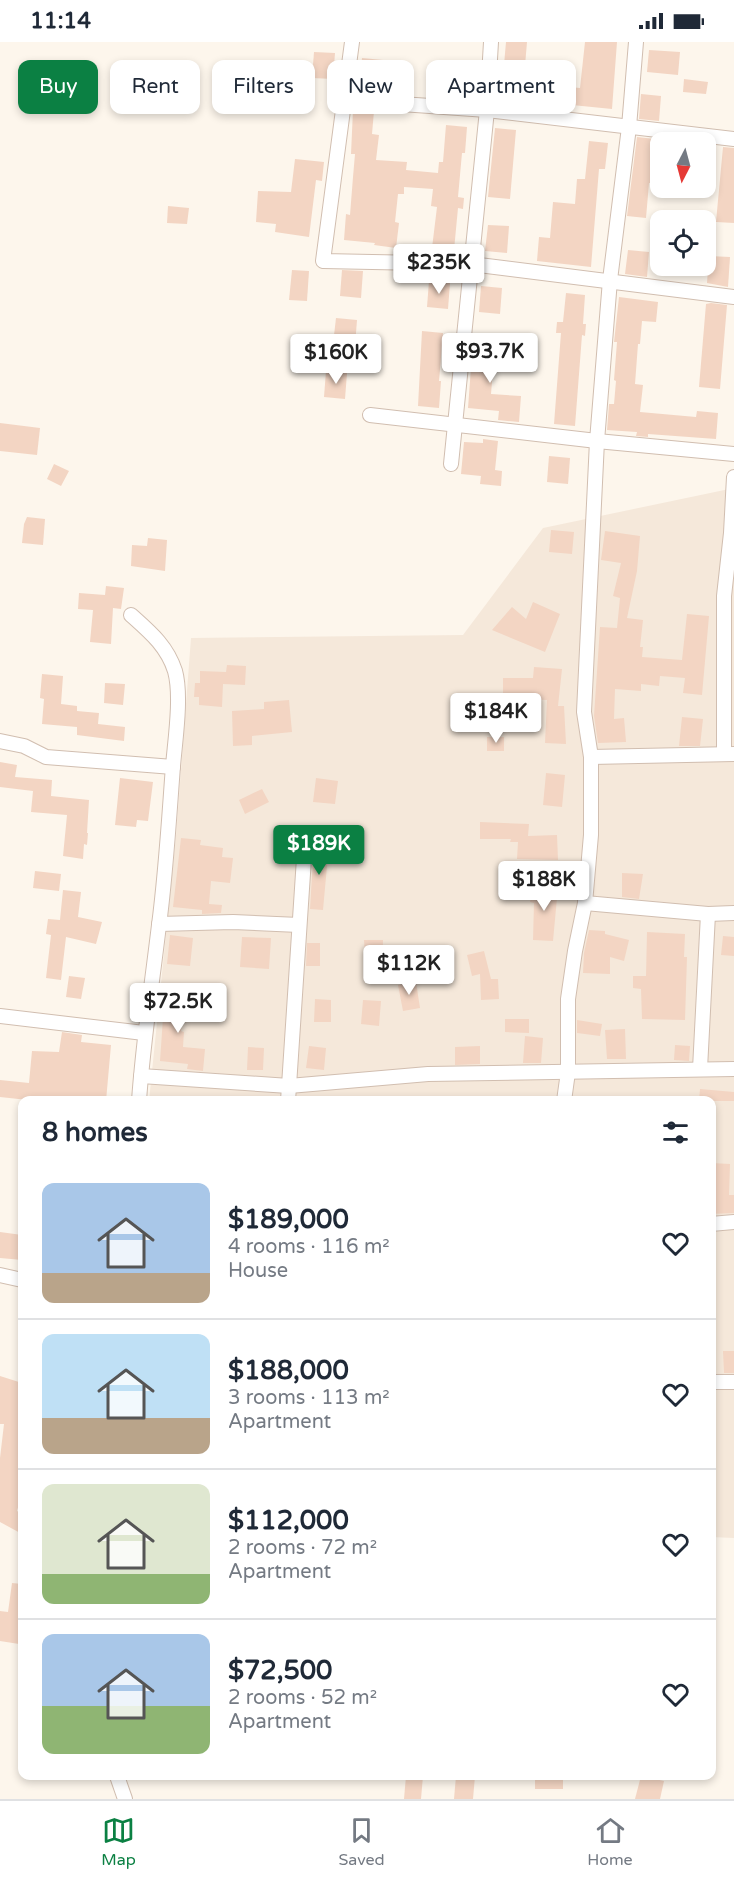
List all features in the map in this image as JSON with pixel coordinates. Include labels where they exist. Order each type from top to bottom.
[{"type":"street","points":[[350,60],[352,42]]},
{"type":"street","points":[[490,60],[491,42]]},
{"type":"street","points":[[565,1096],[568,1072],[568,999],[574,951],[585,903],[591,835],[591,757],[584,712],[597,441],[610,280],[629,127],[636,42]]},
{"type":"street","points":[[342,114],[323,261],[471,264],[734,297]]},
{"type":"street","points":[[451,464],[487,114]]},
{"type":"street","points":[[520,114],[734,139]]},
{"type":"street","points":[[370,415],[734,454]]},
{"type":"street","points":[[591,757],[729,754],[724,596],[734,477]]},
{"type":"street","points":[[131,615],[167,651],[176,674],[177,731],[159,924],[144,1033],[139,1096]]},
{"type":"street","points":[[0,741],[24,746],[46,757],[173,767]]},
{"type":"street","points":[[289,1096],[305,843]]},
{"type":"street","points":[[585,903],[708,914],[734,914]]},
{"type":"street","points":[[700,1069],[708,914]]},
{"type":"street","points":[[159,924],[232,922],[299,925]]},
{"type":"street","points":[[0,1017],[144,1033]]},
{"type":"street","points":[[141,1076],[290,1086],[428,1074],[734,1069]]},
{"type":"street","points":[[716,1224],[734,1222]]},
{"type":"street","points":[[0,1275],[18,1279]]},
{"type":"street","points":[[716,1382],[734,1382]]},
{"type":"street","points":[[118,1780],[125,1799]]},
{"type":"shaded area","points":[[734,488],[734,1538],[716,1537],[716,1096],[150,1096],[176,836],[191,638],[463,635],[543,528]]},
{"type":"building","points":[[506,42],[527,42],[525,60],[504,60]]},
{"type":"building","points":[[585,42],[617,42],[612,109],[576,105],[576,88],[580,88]]},
{"type":"building","points":[[649,50],[680,52],[678,75],[647,72]]},
{"type":"building","points":[[314,52],[335,53],[334,60],[327,60],[327,79],[315,78]]},
{"type":"building","points":[[684,79],[708,82],[706,94],[683,92]]},
{"type":"building","points":[[641,94],[661,96],[659,121],[639,119]]},
{"type":"building","points":[[353,114],[374,114],[372,134],[379,135],[376,160],[407,162],[406,170],[438,173],[439,162],[443,162],[446,125],[467,127],[458,197],[464,198],[463,209],[458,208],[454,250],[432,248],[437,207],[431,206],[433,189],[404,187],[404,194],[398,194],[395,222],[399,223],[396,248],[344,240],[346,214],[350,215],[355,154],[351,154]]},
{"type":"building","points":[[495,128],[516,130],[510,199],[488,197]]},
{"type":"building","points":[[637,137],[650,138],[650,183],[646,218],[627,216]]},
{"type":"building","points":[[589,141],[608,143],[605,169],[599,169],[591,267],[537,261],[539,237],[550,238],[553,202],[575,204],[577,179],[585,179]]},
{"type":"building","points":[[723,147],[734,148],[734,223],[716,222]]},
{"type":"building","points":[[295,159],[324,162],[322,181],[316,180],[309,237],[275,232],[276,224],[256,222],[258,191],[291,192]]},
{"type":"building","points":[[168,206],[189,208],[187,224],[167,223]]},
{"type":"building","points":[[488,225],[509,226],[507,253],[485,251]]},
{"type":"building","points":[[628,250],[649,252],[647,277],[625,274]]},
{"type":"building","points":[[716,256],[730,257],[728,287],[707,283],[708,276],[716,276]]},
{"type":"building","points":[[292,270],[309,271],[307,301],[289,300]]},
{"type":"building","points":[[342,270],[363,271],[361,298],[340,296]]},
{"type":"building","points":[[429,281],[450,283],[448,309],[427,307]]},
{"type":"building","points":[[481,286],[502,288],[500,314],[479,312]]},
{"type":"building","points":[[566,293],[585,295],[583,324],[586,324],[585,336],[582,335],[575,426],[554,424],[561,333],[556,333],[557,322],[563,322]]},
{"type":"building","points":[[619,297],[658,302],[656,322],[642,321],[640,344],[638,344],[635,384],[643,385],[640,412],[696,417],[697,411],[718,413],[716,439],[648,434],[648,437],[636,436],[637,432],[607,430],[609,404],[614,404],[617,342],[614,342]]},
{"type":"building","points":[[706,304],[727,305],[720,389],[699,387]]},
{"type":"building","points":[[336,318],[357,320],[355,346],[333,344]]},
{"type":"building","points":[[422,331],[443,333],[439,408],[418,406]]},
{"type":"building","points":[[473,341],[494,343],[493,355],[508,357],[507,370],[493,369],[491,394],[521,396],[519,422],[498,420],[499,411],[468,408]]},
{"type":"building","points":[[326,371],[347,373],[345,399],[324,397]]},
{"type":"building","points":[[0,423],[40,428],[37,455],[0,451]]},
{"type":"building","points":[[483,439],[498,441],[495,470],[502,471],[501,486],[480,484],[481,476],[461,474],[464,442],[483,443]]},
{"type":"building","points":[[549,456],[570,458],[568,484],[547,482]]},
{"type":"building","points":[[54,464],[69,471],[61,486],[47,479]]},
{"type":"building","points":[[27,517],[45,519],[43,545],[22,543]]},
{"type":"building","points":[[551,530],[574,532],[572,554],[549,552]]},
{"type":"building","points":[[605,531],[640,536],[637,571],[627,618],[643,620],[640,647],[643,647],[642,657],[682,660],[687,614],[709,616],[702,695],[683,693],[685,678],[660,676],[659,686],[641,684],[641,691],[615,689],[614,719],[624,718],[626,742],[598,743],[594,716],[600,627],[617,628],[620,598],[613,596],[621,563],[601,560]]},
{"type":"building","points":[[148,538],[167,540],[165,571],[131,566],[132,545],[147,546]]},
{"type":"building","points":[[106,586],[124,588],[121,609],[113,608],[111,644],[90,642],[93,610],[78,609],[79,593],[105,595]]},
{"type":"building","points":[[533,602],[560,614],[545,652],[492,630],[512,607],[526,619]]},
{"type":"building","points":[[227,665],[246,666],[245,685],[223,684],[222,707],[199,705],[199,697],[194,697],[195,683],[200,683],[200,671],[226,672]]},
{"type":"building","points":[[534,667],[562,669],[558,706],[564,706],[566,744],[545,743],[547,700],[503,698],[503,678],[533,678]]},
{"type":"building","points":[[42,674],[63,676],[61,704],[77,706],[77,711],[99,713],[98,724],[125,727],[124,741],[77,735],[77,727],[42,724],[44,699],[40,698]]},
{"type":"building","points":[[105,683],[125,684],[123,705],[104,703]]},
{"type":"building","points":[[289,700],[292,732],[252,736],[252,745],[233,746],[232,711],[264,709],[264,702]]},
{"type":"building","points":[[682,717],[703,719],[700,746],[679,746]]},
{"type":"building","points":[[487,737],[504,737],[504,751],[487,751]]},
{"type":"building","points":[[0,762],[17,765],[15,777],[52,780],[51,796],[89,800],[87,845],[84,844],[83,859],[63,856],[67,815],[31,812],[33,791],[0,787]]},
{"type":"building","points":[[546,773],[565,775],[562,807],[543,805]]},
{"type":"building","points":[[120,778],[153,782],[148,821],[137,820],[136,827],[115,825]]},
{"type":"building","points":[[316,778],[338,781],[335,804],[313,802]]},
{"type":"building","points":[[262,789],[269,802],[245,814],[239,800]]},
{"type":"building","points":[[480,822],[529,824],[528,836],[557,835],[558,860],[517,859],[518,842],[510,842],[511,839],[480,839]]},
{"type":"building","points":[[181,838],[201,840],[200,845],[223,848],[222,857],[233,858],[230,883],[211,881],[209,904],[222,905],[221,913],[202,914],[202,910],[173,907]]},
{"type":"building","points":[[314,843],[329,844],[323,910],[310,909]]},
{"type":"building","points":[[35,871],[61,874],[59,891],[33,888]]},
{"type":"building","points":[[622,873],[643,874],[639,899],[622,897]]},
{"type":"building","points":[[533,884],[558,887],[553,941],[533,940],[534,903],[530,902]]},
{"type":"building","points":[[63,890],[81,892],[78,917],[102,922],[96,944],[66,937],[61,980],[46,978],[51,935],[46,934],[48,919],[60,920]]},
{"type":"building","points":[[589,930],[605,931],[605,934],[629,940],[624,961],[610,957],[610,974],[583,973]]},
{"type":"building","points":[[647,932],[685,934],[684,957],[687,957],[685,1020],[642,1019],[641,989],[633,988],[633,976],[646,976]]},
{"type":"building","points":[[170,935],[193,938],[190,966],[167,964]]},
{"type":"building","points":[[723,936],[734,937],[734,956],[721,955]]},
{"type":"building","points":[[242,937],[271,938],[269,969],[240,967]]},
{"type":"building","points":[[364,940],[383,940],[382,979],[368,978],[368,956],[365,956]]},
{"type":"building","points":[[307,943],[320,943],[320,966],[306,966]]},
{"type":"building","points":[[484,951],[491,979],[498,979],[499,999],[481,1000],[480,974],[472,976],[467,955]]},
{"type":"building","points":[[69,976],[85,978],[81,999],[66,997]]},
{"type":"building","points":[[416,982],[420,1008],[403,1011],[398,985]]},
{"type":"building","points":[[165,989],[185,991],[181,1031],[184,1032],[183,1047],[205,1049],[203,1071],[187,1069],[188,1064],[160,1061]]},
{"type":"building","points":[[315,999],[331,1000],[331,1022],[314,1022]]},
{"type":"building","points":[[363,1000],[381,1001],[379,1026],[361,1024]]},
{"type":"building","points":[[505,1019],[529,1019],[529,1033],[505,1032]]},
{"type":"building","points":[[577,1020],[602,1024],[600,1036],[577,1033]]},
{"type":"building","points":[[625,1029],[626,1059],[607,1059],[605,1030]]},
{"type":"building","points":[[62,1032],[82,1035],[81,1042],[111,1045],[106,1096],[18,1096],[18,1099],[0,1097],[0,1080],[29,1083],[32,1051],[59,1052]]},
{"type":"building","points":[[525,1036],[543,1038],[541,1063],[523,1063]]},
{"type":"building","points":[[675,1045],[690,1046],[689,1061],[674,1060]]},
{"type":"building","points":[[309,1046],[326,1048],[324,1070],[306,1068]]},
{"type":"building","points":[[480,1046],[480,1064],[455,1065],[455,1047]]},
{"type":"building","points":[[248,1047],[264,1048],[263,1070],[247,1070]]},
{"type":"building","points":[[700,1089],[734,1092],[734,1101],[716,1101],[716,1096],[699,1096]]},
{"type":"building","points":[[716,1163],[730,1164],[729,1195],[734,1195],[734,1213],[716,1214]]},
{"type":"building","points":[[0,1232],[18,1234],[18,1260],[0,1258]]},
{"type":"building","points":[[723,1351],[734,1351],[734,1373],[724,1373]]},
{"type":"building","points":[[0,1376],[18,1382],[18,1532],[0,1522],[0,1458],[4,1424],[0,1424]]},
{"type":"building","points":[[12,1583],[18,1584],[18,1644],[0,1641],[0,1611],[8,1612]]},
{"type":"building","points":[[406,1780],[423,1780],[421,1799],[404,1799]]},
{"type":"building","points":[[456,1780],[475,1780],[473,1799],[454,1799]]},
{"type":"building","points":[[535,1780],[563,1780],[563,1789],[535,1789]]},
{"type":"building","points":[[640,1780],[664,1781],[660,1799],[635,1799]]}]
